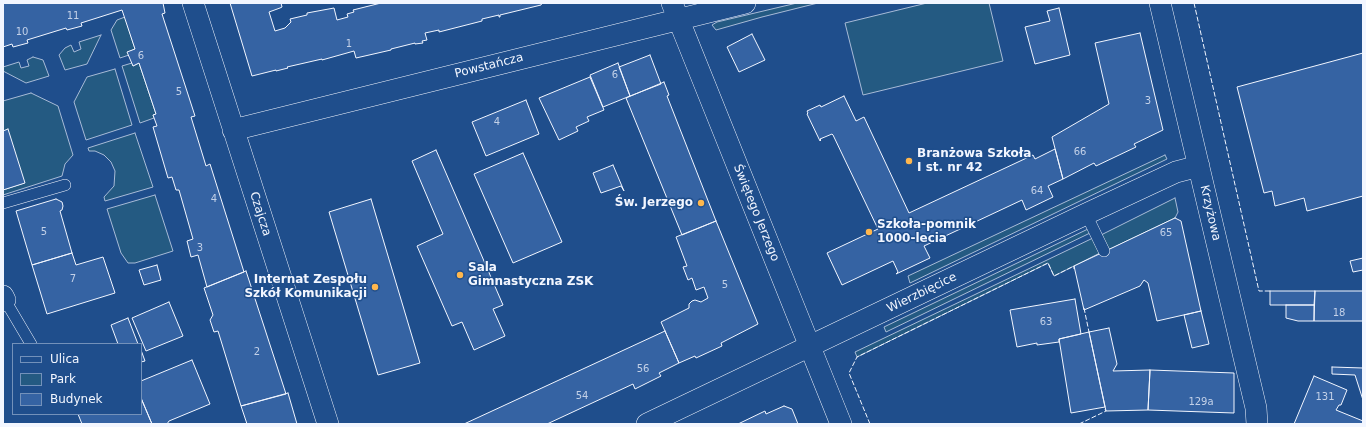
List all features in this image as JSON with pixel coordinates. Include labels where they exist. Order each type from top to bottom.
[{"type":"street","name":"Czajcza","points":[[193,3],[328,424]]},
{"type":"street","name":"Powstańcza","points":[[233,130],[675,11],[746,3]]},
{"type":"street","name":"Krzyżowa","points":[[1160,3],[1256,408],[1257,424]]},
{"type":"street","name":"Świętego Jerzego","points":[[675,11],[840,424]]},
{"type":"street","name":"Wierzbięcice","points":[[647,424],[1086,214],[1176,172],[1199,166]]},
{"type":"lane","points":[[3,203],[65,185]]},
{"type":"lane","points":[[1086,214],[1104,252]]},
{"type":"lane","points":[[4,299],[30,343]]},
{"type":"green space","points":[[797,3],[818,3],[716,30],[712,25],[717,22]]},
{"type":"green space","points":[[927,3],[989,3],[1003,61],[863,95],[845,23]]},
{"type":"green space","points":[[125,17],[135,49],[128,52],[129,55],[120,58],[111,30],[117,20]]},
{"type":"green space","points":[[101,35],[87,64],[65,70],[59,55],[65,48],[71,45],[74,52],[81,49],[79,42]]},
{"type":"green space","points":[[33,57],[43,60],[49,76],[26,83],[3,71],[3,67],[19,62],[21,68],[29,66],[27,60]]},
{"type":"green space","points":[[132,63],[133,66],[139,63],[156,114],[153,115],[154,118],[140,123],[122,66]]},
{"type":"green space","points":[[115,69],[132,125],[86,140],[74,102],[87,77]]},
{"type":"green space","points":[[31,93],[58,106],[73,155],[65,164],[62,176],[3,195],[3,190],[24,183],[3,131],[3,101]]},
{"type":"green space","points":[[135,133],[153,187],[105,201],[104,197],[114,186],[115,171],[111,162],[104,155],[95,151],[89,151],[88,148]]},
{"type":"green space","points":[[1165,155],[1167,159],[910,283],[908,276]]},
{"type":"green space","points":[[155,195],[173,251],[135,263],[128,263],[121,253],[107,209]]},
{"type":"green space","points":[[1175,198],[1178,212],[1175,218],[1108,250],[1101,235]]},
{"type":"green space","points":[[1088,229],[1090,233],[886,332],[884,327]]},
{"type":"green space","points":[[1093,238],[1100,253],[1054,276],[1048,263],[857,357],[855,352]]},
{"type":"building","points":[[3,3],[163,3],[165,13],[162,14],[195,116],[191,117],[206,166],[210,164],[244,272],[207,287],[198,255],[191,257],[187,241],[193,239],[179,190],[176,190],[172,177],[168,178],[153,127],[157,126],[153,115],[156,114],[139,63],[133,66],[127,52],[135,49],[122,10],[81,23],[82,26],[67,30],[66,28],[27,40],[28,43],[13,47],[12,44],[3,47]]},
{"type":"building","points":[[230,3],[281,3],[282,7],[269,12],[275,31],[285,28],[291,22],[290,19],[307,15],[307,13],[334,8],[337,20],[348,17],[347,14],[354,12],[353,10],[381,3],[542,3],[541,5],[500,15],[500,17],[499,15],[439,32],[439,30],[425,33],[427,40],[422,41],[423,43],[415,43],[356,58],[354,51],[252,76]]},
{"type":"building","points":[[1059,8],[1070,55],[1035,64],[1025,27],[1050,21],[1047,11]]},
{"type":"building","points":[[1140,33],[1163,130],[1134,144],[1136,147],[1096,166],[1094,163],[1063,179],[1052,137],[1109,104],[1095,43]]},
{"type":"building","points":[[752,34],[765,60],[739,72],[727,47]]},
{"type":"building","points":[[1363,53],[1363,196],[1307,211],[1304,198],[1275,206],[1272,191],[1264,193],[1237,87]]},
{"type":"building","points":[[650,55],[661,84],[630,96],[619,67]]},
{"type":"building","points":[[618,63],[630,96],[603,107],[590,75]]},
{"type":"building","points":[[590,77],[604,110],[587,117],[589,121],[576,127],[578,131],[559,140],[539,98]]},
{"type":"building","points":[[664,82],[669,95],[667,96],[716,221],[682,235],[626,98]]},
{"type":"building","points":[[844,96],[856,121],[864,117],[909,213],[1033,155],[1035,159],[1055,149],[1063,179],[1048,186],[1053,197],[1026,210],[1022,200],[924,246],[930,258],[896,274],[898,272],[893,261],[842,285],[827,253],[878,229],[833,135],[832,134],[820,139],[820,141],[807,111],[820,105],[821,107]]},
{"type":"building","points":[[526,100],[539,134],[486,156],[472,122]]},
{"type":"building","points":[[8,129],[25,183],[3,190],[3,131]]},
{"type":"building","name":"Sala Gimnastyczna ZSK","points":[[436,150],[503,305],[493,309],[505,336],[474,350],[462,322],[452,326],[417,246],[443,234],[412,161]]},
{"type":"building","points":[[523,153],[562,242],[513,263],[474,174]]},
{"type":"building","points":[[613,165],[624,191],[621,186],[601,193],[593,173]]},
{"type":"building","points":[[56,199],[62,202],[63,206],[62,210],[60,211],[72,253],[32,265],[16,211]]},
{"type":"building","name":"Internat Zespołu Szkół Komunikacji","points":[[371,199],[420,363],[378,375],[329,212]]},
{"type":"building","points":[[1175,218],[1181,221],[1201,311],[1157,321],[1148,283],[1144,280],[1140,286],[1084,310],[1074,266]]},
{"type":"building","points":[[716,221],[758,324],[721,343],[722,346],[696,358],[695,356],[679,363],[661,322],[689,308],[689,304],[692,301],[695,300],[701,302],[708,298],[704,287],[696,290],[692,278],[688,280],[683,267],[687,266],[676,237]]},
{"type":"building","points":[[72,253],[76,265],[103,257],[115,293],[47,314],[32,265]]},
{"type":"building","points":[[1363,258],[1363,270],[1353,272],[1350,261]]},
{"type":"building","points":[[157,265],[161,280],[144,285],[139,270]]},
{"type":"building","points":[[246,271],[286,394],[241,406],[218,331],[214,332],[210,320],[213,315],[204,288]]},
{"type":"building","points":[[1270,291],[1315,291],[1314,305],[1270,305]]},
{"type":"building","points":[[1315,291],[1363,291],[1363,321],[1314,321]]},
{"type":"building","points":[[1075,299],[1081,334],[1059,339],[1059,342],[1037,345],[1037,343],[1017,347],[1010,310]]},
{"type":"building","points":[[169,302],[183,336],[146,351],[132,318]]},
{"type":"building","points":[[1286,305],[1314,305],[1314,321],[1298,321],[1286,318]]},
{"type":"building","points":[[1201,311],[1209,344],[1192,348],[1184,315]]},
{"type":"building","points":[[128,318],[138,343],[118,343],[111,325]]},
{"type":"building","points":[[1109,328],[1117,364],[1113,371],[1150,370],[1148,410],[1106,411],[1089,332]]},
{"type":"building","points":[[665,331],[679,363],[659,373],[661,376],[635,389],[633,384],[547,424],[464,424]]},
{"type":"building","points":[[1089,332],[1105,407],[1071,413],[1059,339]]},
{"type":"building","points":[[142,353],[145,361],[142,362]]},
{"type":"building","points":[[192,360],[210,404],[169,421],[167,424],[152,424],[142,400],[142,381]]},
{"type":"building","points":[[1332,367],[1363,368],[1363,400],[1355,375],[1332,374]]},
{"type":"building","points":[[1150,370],[1234,373],[1234,413],[1148,410]]},
{"type":"building","points":[[1314,376],[1347,390],[1341,405],[1339,405],[1336,410],[1363,421],[1363,424],[1294,424]]},
{"type":"building","points":[[288,393],[297,424],[247,424],[241,406]]},
{"type":"building","points":[[142,400],[152,424],[82,424],[78,415],[142,415]]},
{"type":"building","points":[[784,406],[792,409],[798,424],[738,424],[765,411],[766,414]]},
{"type":"fence","points":[[1194,3],[1259,291],[1270,291]]},
{"type":"fence","points":[[870,424],[849,373],[857,357],[1048,263],[1054,276],[1074,266],[1074,269]]},
{"type":"fence","points":[[1084,308],[1089,332]]},
{"type":"fence","points":[[1079,424],[1106,411],[1105,409]]},
{"type":"place","name":"Branżowa Szkoła I st. nr 42","points":[[909,161]]},
{"type":"place","name":"Św. Jerzego","points":[[701,203]]},
{"type":"place","name":"Szkoła-pomnik 1000-lecia","points":[[869,232]]},
{"type":"place","name":"Sala Gimnastyczna ZSK","points":[[460,275]]},
{"type":"place","name":"Internat Zespołu Szkół Komunikacji","points":[[375,287]]}]
